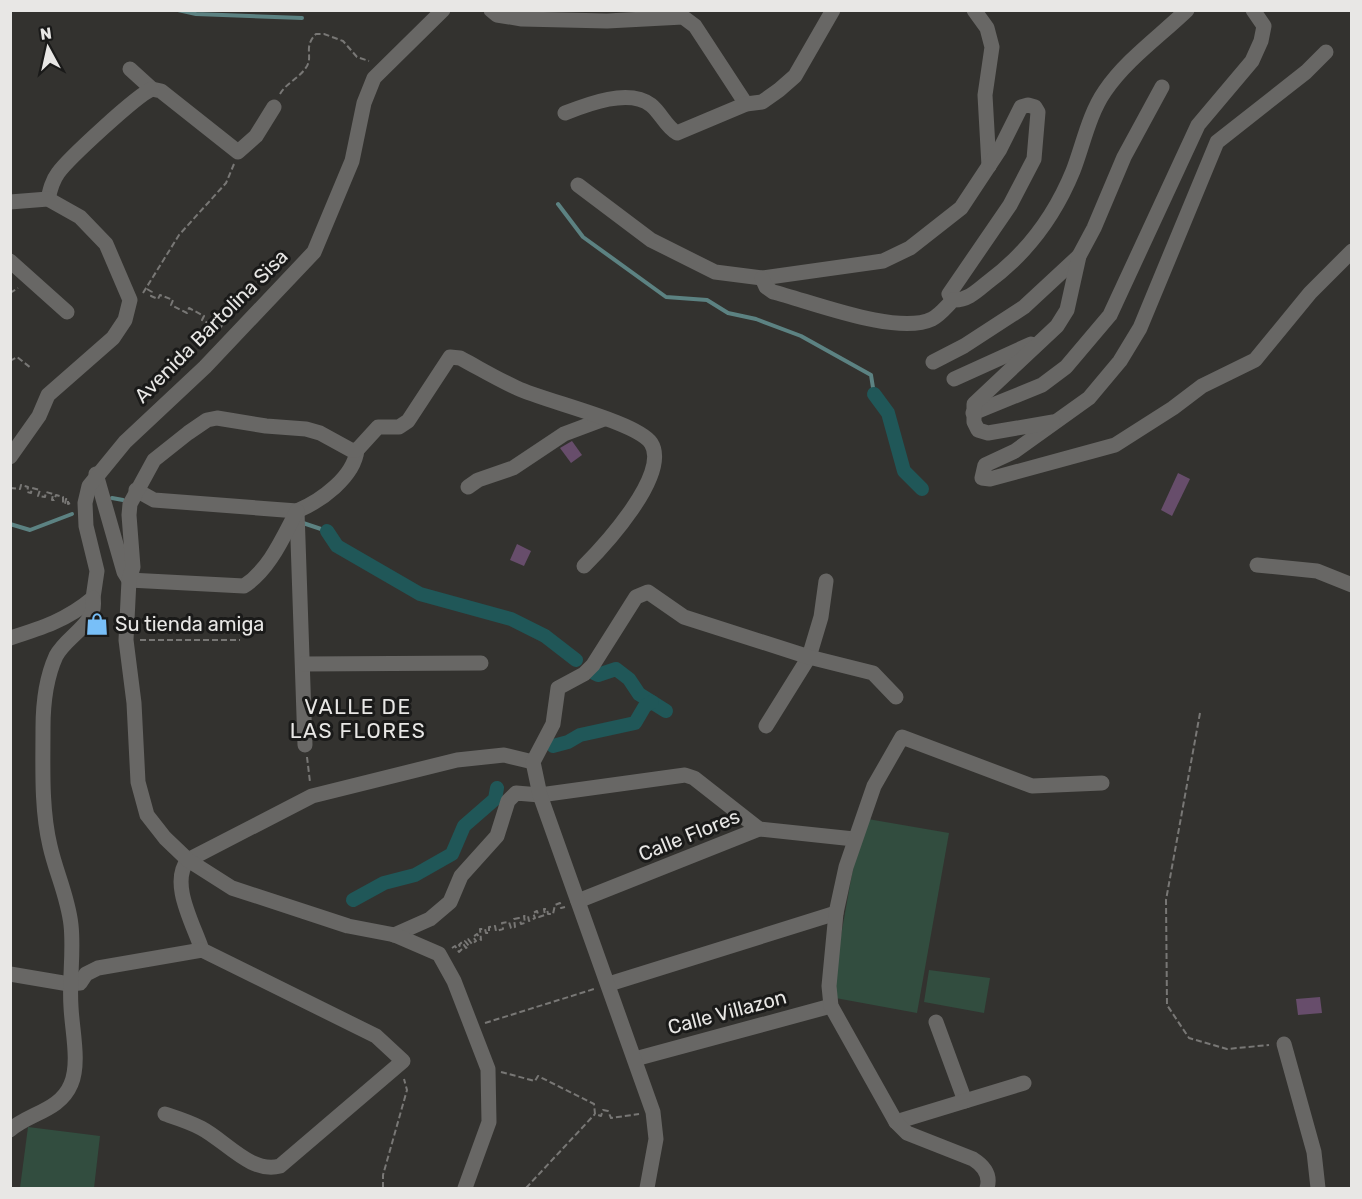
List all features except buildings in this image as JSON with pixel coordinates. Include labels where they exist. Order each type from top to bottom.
[{"type":"street","name":"Avenida Bartolina Sisa","points":[[10,1130],[62,1099],[71,1083],[74,1062],[69,984],[71,929],[64,891],[50,846],[45,807],[43,725],[51,670],[63,645],[92,616],[95,608],[93,598],[97,571],[86,526],[85,503],[89,486],[96,474],[125,441],[205,367],[314,252],[352,161],[364,103],[374,78],[431,16],[443,10]]},
{"type":"street","points":[[491,10],[497,15],[522,19],[606,21],[682,17],[695,26],[746,104]]},
{"type":"street","points":[[565,113],[604,100],[644,100],[653,107],[671,129],[677,132],[746,104],[762,102],[795,76],[833,10]]},
{"type":"street","points":[[974,10],[987,28],[992,47],[985,94],[989,166]]},
{"type":"street","points":[[762,278],[766,287],[773,292],[852,315],[888,321],[930,320],[953,300],[961,301],[969,297],[1009,267],[1026,250],[1053,210],[1072,173],[1105,92],[1187,10]]},
{"type":"street","points":[[973,413],[1042,385],[1066,367],[1110,315],[1198,125],[1252,61],[1261,41],[1264,26],[1253,10]]},
{"type":"street","points":[[1326,52],[1306,72],[1217,142],[1140,328],[1120,361],[1089,398],[1015,451],[985,465],[982,478],[990,479],[1038,465],[1072,459],[1115,445],[1173,408],[1202,386],[1255,360],[1310,293],[1352,250]]},
{"type":"street","points":[[130,69],[152,89],[161,91],[238,152],[256,136],[274,107]]},
{"type":"street","points":[[1059,421],[988,433],[978,430],[973,413],[974,404],[1058,326],[1067,310],[1079,256],[1094,228],[1124,158],[1162,87]]},
{"type":"street","points":[[48,199],[52,184],[64,165],[135,99],[152,89]]},
{"type":"street","points":[[578,185],[651,240],[715,272],[762,278],[883,261],[910,248],[961,208],[989,166],[1021,107],[1028,105],[1035,107],[1038,112],[1034,159],[1010,205],[949,294],[953,300]]},
{"type":"street","points":[[10,202],[48,199],[80,217],[100,236],[119,270],[130,300],[125,320],[113,338],[48,395],[39,416],[10,457]]},
{"type":"street","points":[[933,362],[964,346],[1024,308],[1079,256]]},
{"type":"street","points":[[10,261],[67,312]]},
{"type":"street","points":[[954,379],[1045,337]]},
{"type":"street","points":[[136,490],[154,500],[297,511],[315,504],[355,462],[357,450],[378,427],[399,427],[408,420],[450,357],[460,358],[518,388],[604,419],[651,442],[654,451],[651,471],[638,503],[610,540],[584,566]]},
{"type":"street","points":[[357,450],[351,450],[320,433],[306,429],[266,426],[218,418],[207,420],[166,448],[154,460],[136,490],[130,504],[129,515],[133,567],[129,579],[126,640],[135,703],[138,782],[147,815],[165,838],[188,860],[231,888],[348,926],[394,935],[432,951],[442,959],[454,981],[488,1069],[489,1122],[465,1188]]},
{"type":"street","points":[[468,487],[478,480],[513,468],[564,434],[604,419]]},
{"type":"street","points":[[96,474],[124,572],[129,579]]},
{"type":"street","points":[[129,579],[244,586],[270,560],[297,511]]},
{"type":"street","points":[[297,511],[305,745]]},
{"type":"street","points":[[1257,565],[1317,571],[1352,585]]},
{"type":"street","points":[[766,726],[809,657],[821,617],[826,581]]},
{"type":"street","points":[[647,1188],[656,1138],[653,1112],[540,795],[533,762],[553,724],[558,688],[584,674],[593,665],[636,597],[648,592],[684,617],[809,657],[873,673],[896,698]]},
{"type":"street","points":[[10,638],[53,625],[74,613],[93,598]]},
{"type":"street","points":[[304,664],[481,663]]},
{"type":"street","points":[[987,1188],[988,1176],[983,1166],[973,1159],[907,1133],[896,1122],[831,1006],[829,986],[836,913],[854,838],[874,786],[902,737],[1032,786],[1102,783]]},
{"type":"street","points":[[202,950],[182,891],[180,875],[188,860],[312,796],[457,760],[504,756],[533,762]]},
{"type":"street","points":[[394,935],[430,920],[450,902],[461,876],[497,836],[512,795],[540,795],[685,775],[694,778],[759,829]]},
{"type":"street","name":"Calle Flores","points":[[577,899],[759,829],[854,838]]},
{"type":"street","points":[[609,984],[836,913]]},
{"type":"street","points":[[10,974],[69,984],[80,983],[86,974],[98,968],[202,950],[376,1036],[403,1061],[280,1166],[270,1169],[256,1165],[201,1128],[165,1114]]},
{"type":"street","name":"Calle Villazon","points":[[635,1059],[831,1006]]},
{"type":"street","points":[[936,1022],[965,1101]]},
{"type":"street","points":[[1284,1044],[1314,1152],[1318,1188]]},
{"type":"street","points":[[896,1122],[1024,1083]]},
{"type":"path","points":[[274,107],[281,91],[295,81],[308,64],[308,47],[316,34],[324,34],[343,42],[357,57],[374,64]]},
{"type":"path","points":[[130,300],[139,297],[147,289],[179,235],[226,183],[238,152]]},
{"type":"path","points":[[147,289],[152,292],[151,296],[158,299],[160,295],[172,300],[171,305],[187,313],[189,308],[204,316],[202,321],[218,328],[220,324],[222,325],[219,331],[222,332],[225,326],[228,328]]},
{"type":"path","points":[[10,361],[17,357],[31,368]]},
{"type":"path","points":[[11,485],[20,489],[21,485],[28,487],[27,492],[31,493],[32,488],[40,490],[39,496],[45,497],[46,492],[53,494],[54,500],[56,495],[63,497],[63,503],[68,499],[70,505],[72,499]]},
{"type":"path","points":[[126,640],[240,640]]},
{"type":"path","points":[[1200,713],[1166,900],[1167,1005],[1189,1038],[1227,1049],[1284,1044]]},
{"type":"path","points":[[305,745],[312,796]]},
{"type":"path","points":[[442,959],[450,954],[448,951],[455,946],[459,952],[462,949],[459,945],[462,942],[466,948],[469,946],[465,941],[468,939],[472,944],[476,941],[473,937],[477,934],[481,940],[480,929],[485,929],[486,933],[489,933],[489,927],[495,926],[496,931],[503,929],[502,923],[509,922],[511,928],[515,927],[514,919],[519,918],[520,924],[525,923],[524,916],[528,915],[529,921],[535,918],[533,913],[537,911],[539,917],[545,915],[544,909],[547,909],[548,914],[553,914],[555,905],[560,903],[561,908],[568,907],[577,899]]},
{"type":"path","points":[[470,1027],[609,984]]},
{"type":"path","points":[[383,1188],[383,1175],[407,1090],[403,1061]]},
{"type":"path","points":[[488,1069],[535,1081],[538,1076],[594,1104],[595,1114],[526,1188]]},
{"type":"path","points":[[595,1114],[601,1116],[603,1110],[608,1111],[611,1118],[653,1112]]},
{"type":"green space","points":[[862,818],[949,833],[917,1013],[830,997]]},
{"type":"green space","points":[[929,970],[990,978],[984,1013],[924,1002]]},
{"type":"green space","points":[[28,1127],[100,1136],[94,1188],[20,1188]]},
{"type":"waterway","points":[[178,10],[196,14],[302,18]]},
{"type":"waterway","points":[[558,204],[583,237],[666,297],[707,300],[728,313],[756,319],[801,336],[871,375],[874,394]]},
{"type":"waterway","points":[[874,394],[888,413],[904,471],[922,489]]},
{"type":"waterway","points":[[112,498],[123,500]]},
{"type":"waterway","points":[[10,524],[30,530],[72,514]]},
{"type":"waterway","points":[[303,523],[327,531]]},
{"type":"waterway","points":[[327,531],[337,546],[420,594],[511,619],[545,636],[576,660]]},
{"type":"waterway","points":[[594,673],[598,675],[616,669],[629,679],[639,694],[666,711]]},
{"type":"waterway","points":[[553,746],[568,742],[580,735],[635,723],[645,706],[652,702]]},
{"type":"waterway","points":[[353,900],[384,883],[415,875],[452,854],[464,826],[495,799],[497,788]]},
{"type":"place","name":"Su tienda amiga","points":[[97,624]]},
{"type":"district","name":"VALLE DE LAS FLORES","points":[[358,719]]}]
